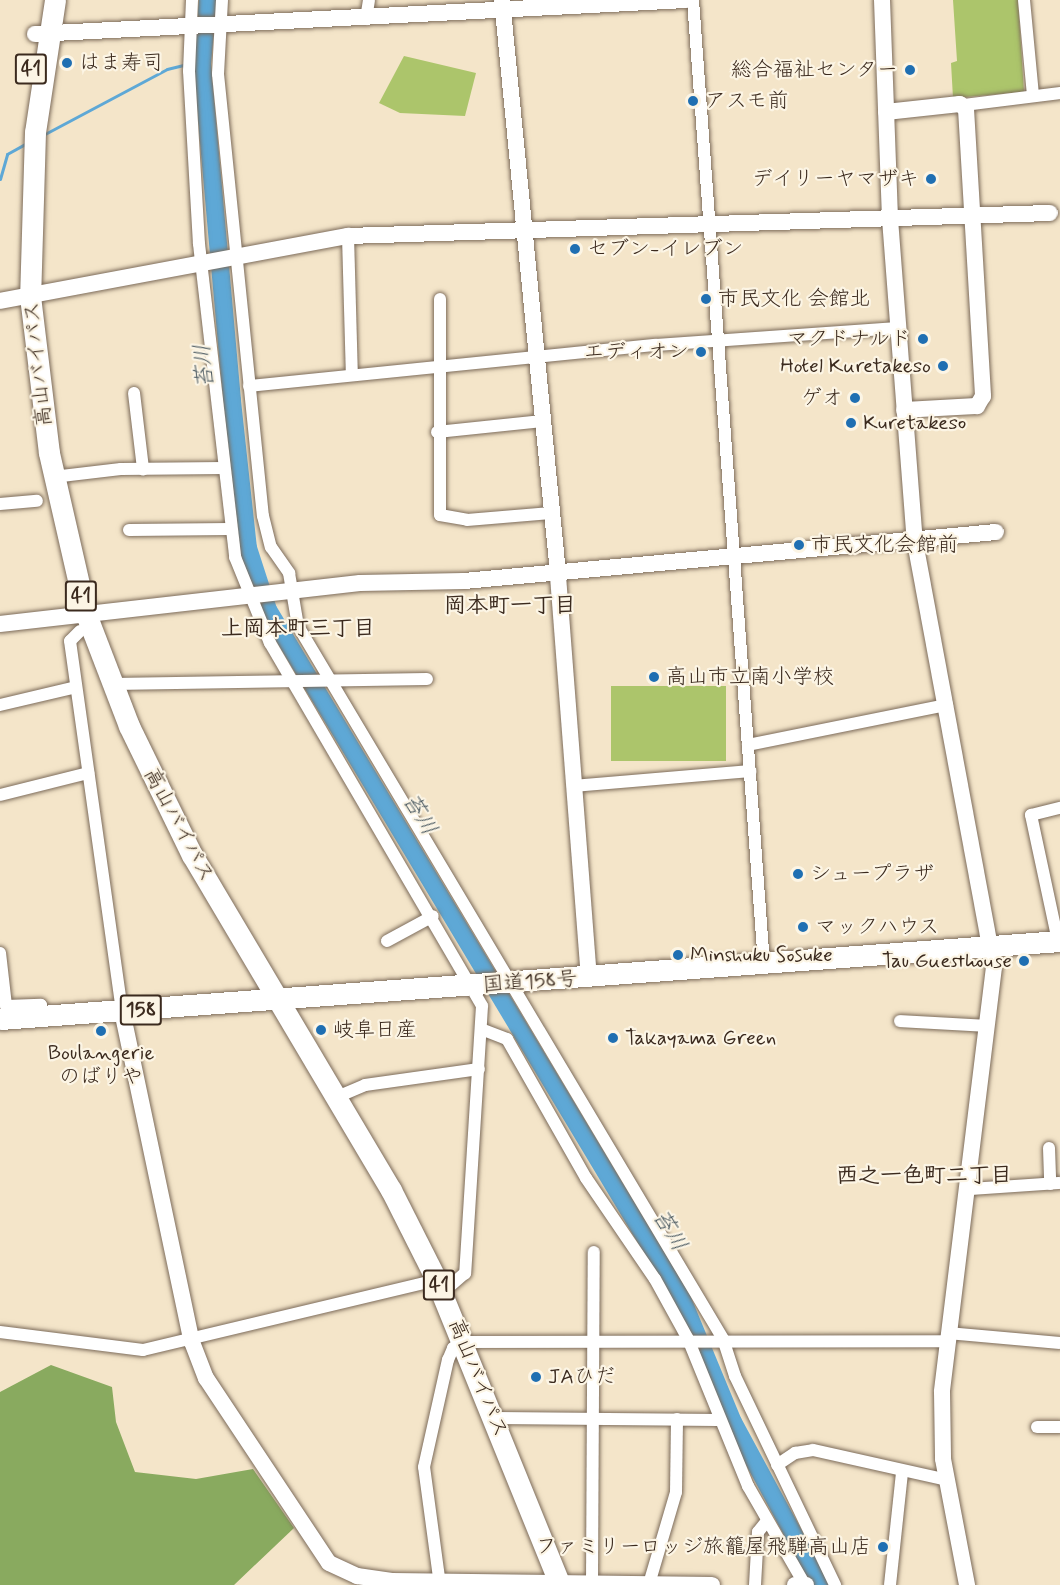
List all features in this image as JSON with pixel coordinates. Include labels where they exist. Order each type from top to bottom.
[{"type":"highway","name":"高山バイパス","points":[[42,0],[42,34],[28,143],[17,298],[39,479],[80,620],[140,781],[274,1002],[337,1097],[433,1287],[552,1583]]},
{"type":"highway","name":"高山バイパス","points":[[42,34],[55,0]]},
{"type":"highway","name":"高山バイパス","points":[[17,298],[80,620],[113,684],[192,855],[433,1287]]},
{"type":"highway","name":"国道158号","points":[[0,1019],[274,1002],[1059,941]]},
{"type":"highway","name":"高山バイパス","points":[[458,1345],[496,1418],[552,1583]]},
{"type":"street","points":[[0,1332],[143,1350],[192,1342],[433,1287],[465,1273],[482,1006],[475,987],[295,682],[249,594],[230,529],[189,71],[192,0]]},
{"type":"street","points":[[222,0],[218,25],[218,74],[235,256],[266,535],[289,573],[287,591],[298,626],[371,755],[721,1339],[777,1465],[835,1585]]},
{"type":"street","points":[[366,19],[369,0]]},
{"type":"street","points":[[42,34],[366,19],[502,5],[686,0]]},
{"type":"street","points":[[693,0],[764,965]]},
{"type":"street","points":[[882,0],[890,219],[915,542],[993,946],[987,1026],[969,1189],[947,1337],[942,1392],[946,1480],[967,1585]]},
{"type":"street","points":[[1024,0],[1033,96]]},
{"type":"street","points":[[502,5],[558,572],[589,978]]},
{"type":"street","points":[[886,112],[1060,93]]},
{"type":"street","points":[[904,410],[982,403],[964,105]]},
{"type":"street","points":[[17,298],[348,236],[1050,213]]},
{"type":"street","points":[[348,236],[352,375]]},
{"type":"street","points":[[440,299],[436,432],[440,515],[467,520],[552,513]]},
{"type":"street","points":[[249,386],[719,340],[898,328]]},
{"type":"street","points":[[134,393],[143,469]]},
{"type":"street","points":[[436,432],[542,421]]},
{"type":"street","points":[[53,477],[143,469],[224,468]]},
{"type":"street","points":[[0,504],[37,501]]},
{"type":"street","points":[[129,530],[230,529]]},
{"type":"street","points":[[0,624],[80,620],[249,594],[735,559],[996,532]]},
{"type":"street","points":[[80,620],[70,641],[122,1011],[192,1342],[227,1415],[329,1563],[357,1576],[392,1583],[592,1582],[712,1585]]},
{"type":"street","points":[[113,684],[427,680]]},
{"type":"street","points":[[0,705],[76,687]]},
{"type":"street","points":[[748,745],[946,705]]},
{"type":"street","points":[[573,786],[750,771]]},
{"type":"street","points":[[0,795],[88,773]]},
{"type":"street","points":[[1059,941],[1031,814],[1060,808]]},
{"type":"street","points":[[387,941],[433,916]]},
{"type":"street","points":[[0,953],[6,1006],[41,1005],[43,1017]]},
{"type":"street","points":[[900,1021],[987,1026]]},
{"type":"street","points":[[481,1029],[507,1039],[690,1339],[718,1420],[767,1521],[805,1585]]},
{"type":"street","points":[[337,1097],[365,1085],[479,1069]]},
{"type":"street","points":[[969,1189],[1055,1184],[1049,1148]]},
{"type":"street","points":[[592,1582],[594,1252]]},
{"type":"street","points":[[439,1582],[424,1467],[458,1345],[594,1339],[947,1337],[1060,1343]]},
{"type":"street","points":[[496,1418],[718,1420]]},
{"type":"street","points":[[649,1584],[676,1492],[676,1419]]},
{"type":"street","points":[[1037,1427],[1060,1427]]},
{"type":"street","points":[[777,1465],[813,1450],[902,1472],[946,1480]]},
{"type":"street","points":[[891,1585],[902,1472]]},
{"type":"street","points":[[755,1585],[758,1532],[767,1521]]},
{"type":"street","points":[[795,1585],[805,1585]]},
{"type":"green space","points":[[953,0],[1018,0],[1024,92],[953,98],[951,63],[957,61]]},
{"type":"green space","points":[[404,56],[476,73],[465,116],[400,113],[379,103]]},
{"type":"green space","points":[[611,686],[726,686],[726,761],[611,761]]},
{"type":"green space","points":[[51,1365],[112,1387],[116,1422],[135,1472],[196,1479],[253,1469],[294,1528],[234,1585],[0,1585],[0,1392]]},
{"type":"waterway","name":"苔川","points":[[208,0],[202,64],[232,401],[248,548],[268,610],[682,1299],[733,1422],[821,1585]]},
{"type":"waterway","points":[[43,135],[167,69],[187,64]]},
{"type":"waterway","points":[[194,64],[202,64]]},
{"type":"waterway","points":[[0,179],[7,154],[27,143]]},
{"type":"place","name":"はま寿司","points":[[67,63]]},
{"type":"place","name":"総合福祉センター","points":[[910,70]]},
{"type":"place","name":"アスモ前","points":[[693,101]]},
{"type":"place","name":"デイリーヤマザキ","points":[[931,179]]},
{"type":"place","name":"セブン-イレブン","points":[[575,249]]},
{"type":"place","name":"市民文化 会館北","points":[[706,299]]},
{"type":"place","name":"マクドナルド","points":[[923,339]]},
{"type":"place","name":"エディオン","points":[[701,352]]},
{"type":"place","name":"Hotel Kuretakeso","points":[[943,366]]},
{"type":"place","name":"ゲオ","points":[[855,398]]},
{"type":"place","name":"Kuretakeso","points":[[851,423]]},
{"type":"place","name":"市民文化会館前","points":[[799,545]]},
{"type":"place","name":"高山市立南小学校","points":[[654,677]]},
{"type":"place","name":"シュープラザ","points":[[798,874]]},
{"type":"place","name":"マックハウス","points":[[803,927]]},
{"type":"place","name":"Minshuku Sosuke","points":[[678,955]]},
{"type":"place","name":"Tau Guesthouse","points":[[1024,961]]},
{"type":"place","name":"岐阜日産","points":[[321,1030]]},
{"type":"place","name":"Boulangerie のばりや","points":[[101,1031]]},
{"type":"place","name":"Takayama Green","points":[[613,1038]]},
{"type":"place","name":"JAひだ","points":[[536,1377]]},
{"type":"place","name":"ファミリーロッジ旅籠屋飛騨高山店","points":[[883,1547]]},
{"type":"district","name":"岡本町一丁目","points":[[510,607]]},
{"type":"district","name":"上岡本町三丁目","points":[[298,630]]},
{"type":"district","name":"西之一色町二丁目","points":[[924,1177]]}]
